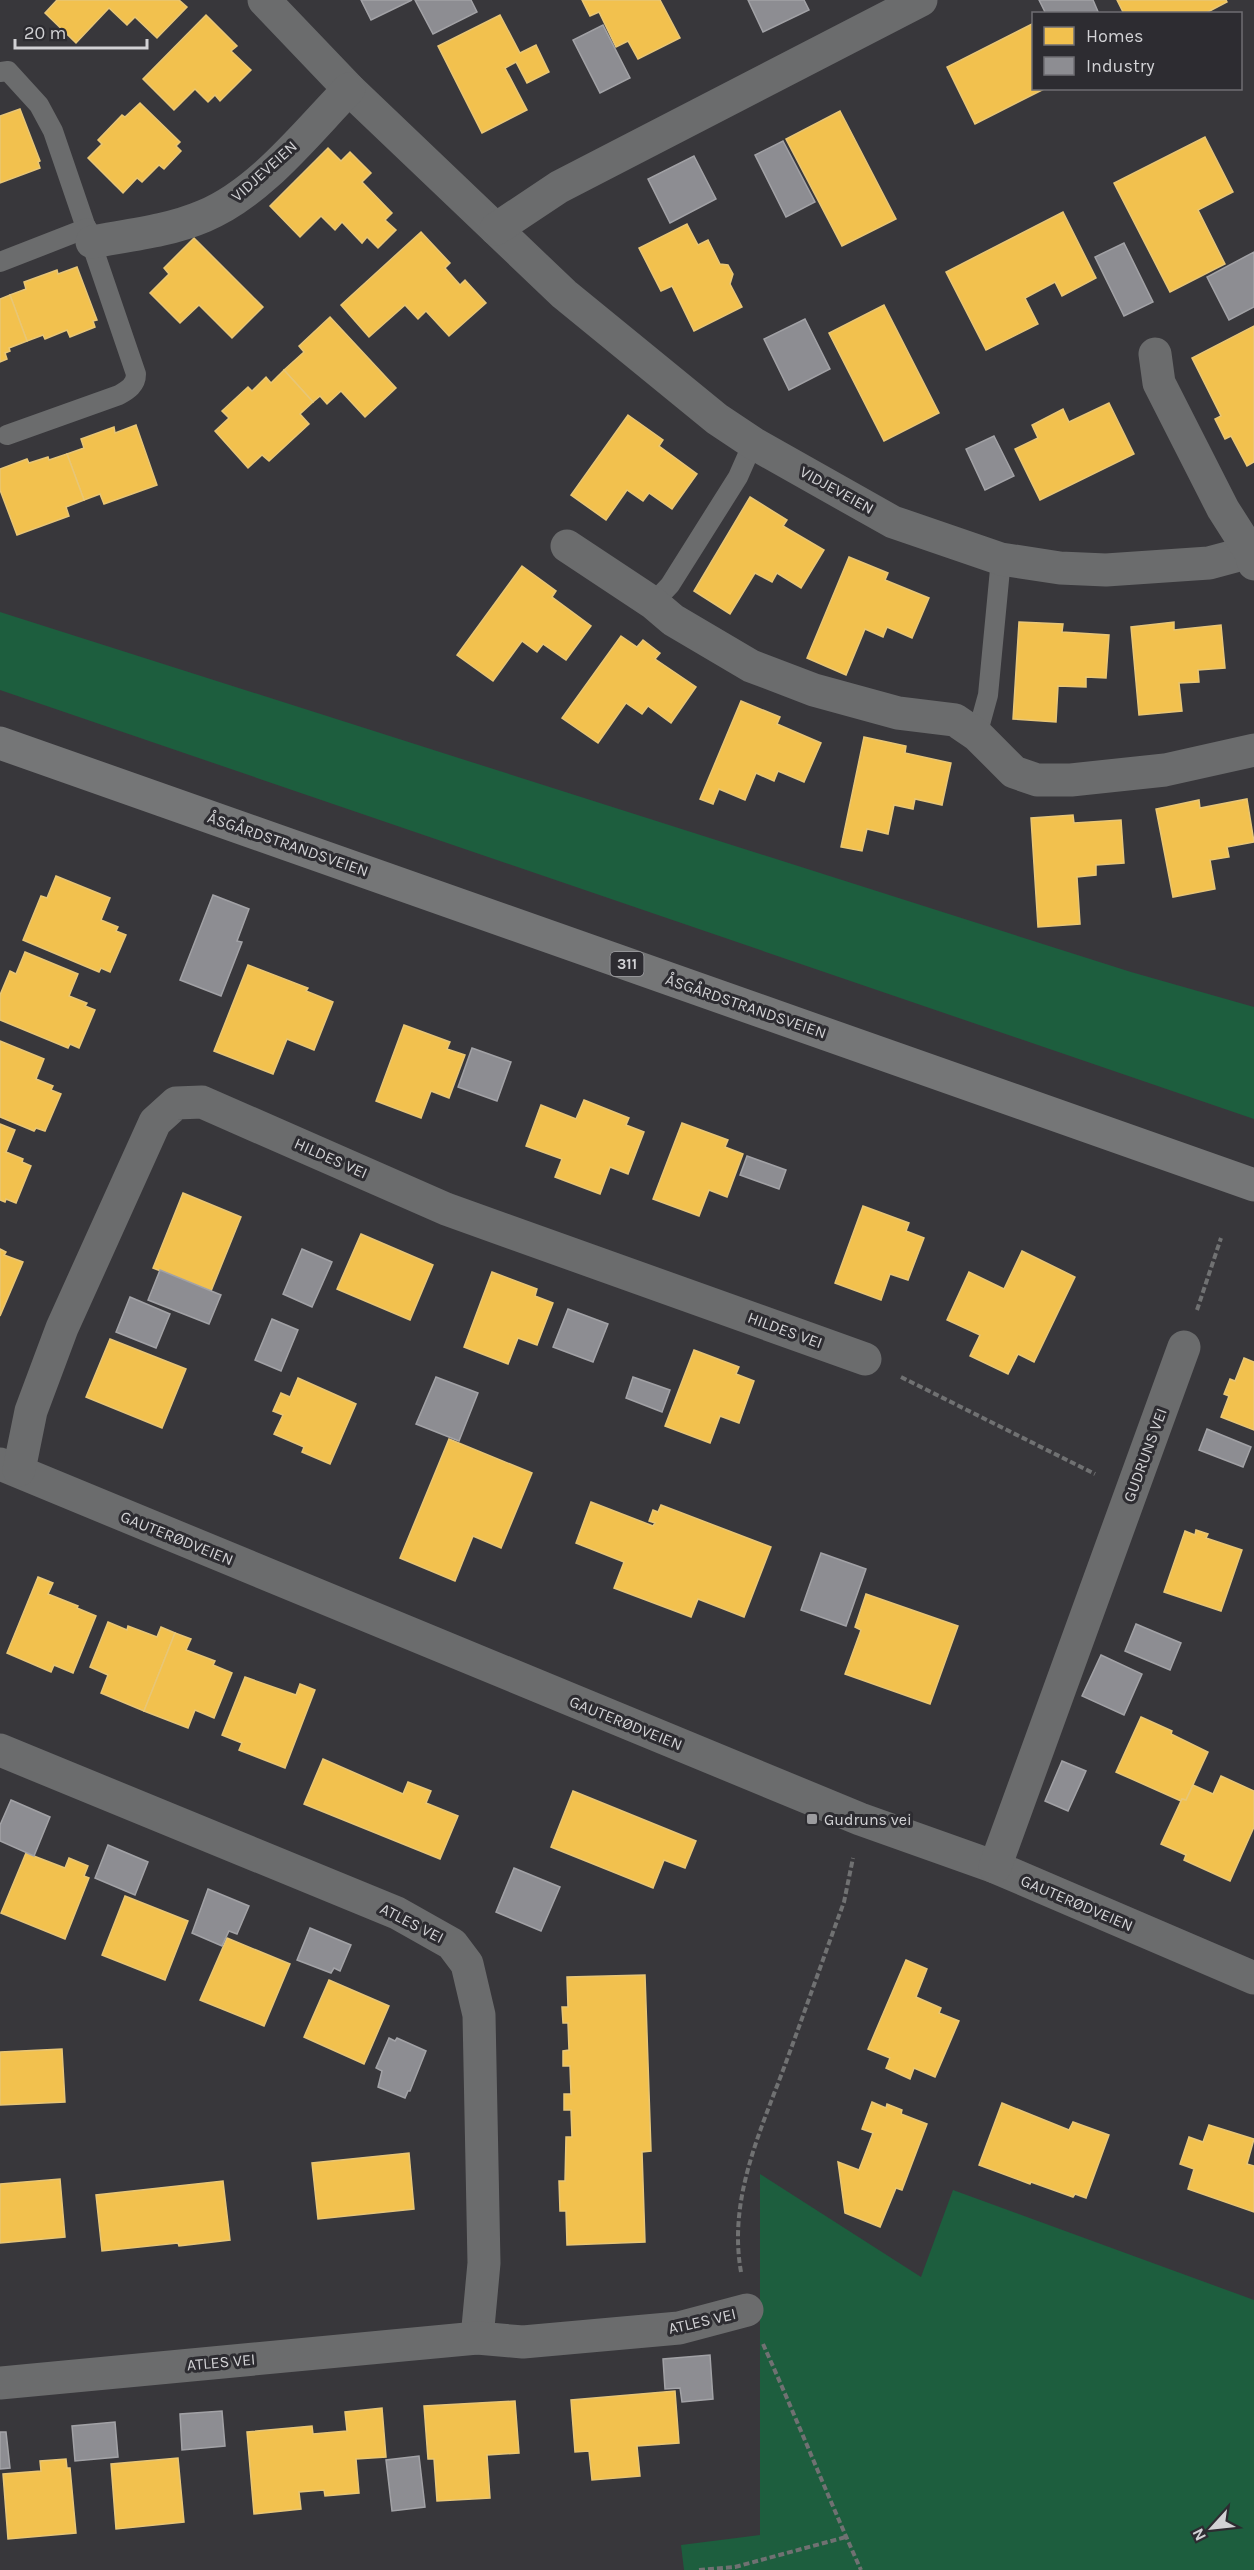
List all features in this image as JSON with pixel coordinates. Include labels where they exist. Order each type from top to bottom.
[{"type":"main road","name":"ÅSGÅRDSTRANDSVEIEN","points":[[0,743],[1254,1185]]},
{"type":"street","name":"VIDJEVEIEN","points":[[264,0],[349,89],[564,294],[717,419],[753,443],[893,522],[1001,559],[1060,568],[1106,570],[1209,563],[1253,556],[1223,509],[1159,383],[1155,354]]},
{"type":"street","points":[[496,229],[559,187],[921,0]]},
{"type":"street","name":"VIDJEVEIEN","points":[[90,235],[168,228],[205,216],[238,198],[349,89]]},
{"type":"street","points":[[567,546],[653,603],[673,620],[751,666],[814,690],[898,712],[955,720],[977,735],[1014,772],[1037,780],[1071,780],[1165,770],[1254,750]]},
{"type":"street","name":"HILDES VEI","points":[[9,1467],[62,1328],[155,1122],[176,1103],[202,1102],[446,1209],[865,1359]]},
{"type":"street","name":"GUDRUNS VEI","points":[[995,1867],[1184,1347]]},
{"type":"street","name":"GAUTERØDVEIEN","points":[[9,1467],[74,1496],[860,1819],[995,1867],[1254,1978]]},
{"type":"street","name":"ATLES VEI","points":[[0,1749],[397,1912],[452,1944],[467,1964],[479,2015],[484,2263],[477,2338]]},
{"type":"street","name":"ATLES VEI","points":[[0,2383],[477,2338],[523,2342],[679,2328],[747,2310]]},
{"type":"lane","points":[[0,72],[8,71],[39,105],[53,130],[136,374],[136,380],[128,390],[119,395],[7,435]]},
{"type":"lane","points":[[0,262],[90,235]]},
{"type":"lane","points":[[653,603],[670,585],[738,477],[753,443]]},
{"type":"lane","points":[[977,735],[988,695],[1001,559]]},
{"type":"path","points":[[1184,1347],[1221,1238]]},
{"type":"path","points":[[865,1359],[1131,1493]]},
{"type":"path","points":[[860,1819],[844,1902],[745,2173],[737,2251],[747,2310],[801,2427],[818,2474],[861,2570]]},
{"type":"path","points":[[699,2570],[735,2567],[846,2537]]},
{"type":"green space","points":[[0,612],[1131,972],[1254,1007],[1254,1119],[0,690]]},
{"type":"green space","points":[[760,2174],[921,2277],[953,2190],[1254,2300],[1254,2570],[684,2570],[681,2545],[760,2535]]},
{"type":"building: Homes","points":[[57,0],[179,0],[187,7],[157,38],[135,17],[127,25],[109,8],[76,43],[45,13]]},
{"type":"building: Homes","points":[[582,0],[660,0],[680,38],[638,59],[628,41],[616,47],[599,12],[590,16]]},
{"type":"building: Homes","points":[[1117,0],[1226,0],[1227,2],[1208,12],[1123,12]]},
{"type":"building: Homes","points":[[206,15],[237,46],[231,51],[251,70],[220,101],[215,95],[208,102],[195,89],[174,110],[143,79]]},
{"type":"building: Homes","points":[[500,15],[520,53],[536,45],[549,72],[527,83],[516,62],[505,68],[527,110],[482,133],[438,46]]},
{"type":"building: Homes","points":[[1032,24],[1032,90],[1042,90],[975,124],[947,67]]},
{"type":"building: Homes","points":[[140,103],[180,142],[176,146],[181,151],[164,169],[159,165],[142,182],[137,178],[123,193],[88,158],[102,144],[98,140],[122,115],[125,117]]},
{"type":"building: Homes","points":[[20,109],[40,161],[38,162],[40,168],[0,183],[0,116]]},
{"type":"building: Homes","points":[[840,111],[896,219],[842,246],[786,139]]},
{"type":"building: Homes","points":[[1205,137],[1233,192],[1198,210],[1225,264],[1170,292],[1114,183]]},
{"type":"building: Homes","points":[[328,148],[341,161],[350,152],[371,173],[362,182],[392,213],[385,220],[396,230],[378,248],[367,237],[362,243],[342,222],[335,230],[321,216],[300,237],[270,206]]},
{"type":"building: Homes","points":[[1063,212],[1096,278],[1062,296],[1055,282],[1025,298],[1038,324],[986,350],[946,272]]},
{"type":"building: Homes","points":[[687,224],[698,245],[708,240],[720,264],[728,265],[733,274],[730,284],[742,307],[694,331],[672,286],[661,291],[639,248]]},
{"type":"building: Homes","points":[[421,232],[450,263],[445,268],[460,285],[465,280],[486,303],[449,336],[426,311],[418,319],[405,305],[369,337],[341,305]]},
{"type":"building: Homes","points":[[194,238],[263,307],[232,338],[199,305],[180,323],[150,293],[169,274],[164,268]]},
{"type":"building: Homes","points":[[77,267],[97,320],[93,321],[95,327],[70,337],[67,330],[45,339],[43,335],[27,341],[10,295],[26,289],[24,282],[57,270],[58,274]]},
{"type":"building: Homes","points":[[10,295],[27,341],[9,348],[10,351],[5,353],[7,359],[0,362],[0,299]]},
{"type":"building: Homes","points":[[884,305],[939,413],[884,441],[829,333]]},
{"type":"building: Homes","points":[[330,317],[396,388],[365,417],[341,391],[327,404],[320,396],[313,402],[284,370],[304,352],[299,346]]},
{"type":"building: Homes","points":[[1254,326],[1254,462],[1247,466],[1231,436],[1225,439],[1215,419],[1221,416],[1192,358]]},
{"type":"building: Homes","points":[[284,370],[313,402],[300,414],[309,424],[269,461],[262,455],[248,468],[215,431],[229,418],[222,411],[248,387],[252,391],[266,377],[271,383]]},
{"type":"building: Homes","points":[[1109,403],[1134,454],[1040,500],[1015,449],[1038,438],[1032,425],[1063,409],[1069,422]]},
{"type":"building: Homes","points":[[628,415],[663,440],[659,446],[697,474],[672,509],[649,493],[643,501],[627,490],[606,520],[571,495]]},
{"type":"building: Homes","points":[[136,425],[157,485],[104,504],[100,494],[84,500],[67,454],[84,448],[81,439],[114,427],[115,433]]},
{"type":"building: Homes","points":[[67,454],[84,500],[66,507],[69,516],[17,535],[0,490],[0,469],[27,459],[29,463]]},
{"type":"building: Homes","points":[[750,497],[787,520],[783,526],[824,550],[801,588],[777,573],[772,582],[755,573],[730,614],[694,591]]},
{"type":"building: Homes","points":[[849,557],[888,573],[885,580],[929,598],[912,638],[887,627],[883,637],[865,629],[846,675],[807,658]]},
{"type":"building: Homes","points":[[522,566],[556,591],[552,597],[591,626],[566,660],[543,644],[537,652],[522,641],[493,681],[457,655]]},
{"type":"building: Homes","points":[[1019,622],[1063,624],[1062,632],[1109,635],[1106,678],[1086,677],[1086,687],[1058,686],[1056,722],[1013,719]]},
{"type":"building: Homes","points":[[1174,622],[1174,630],[1221,625],[1225,668],[1198,670],[1199,682],[1179,683],[1182,711],[1139,715],[1131,627]]},
{"type":"building: Homes","points":[[621,636],[637,647],[643,640],[660,653],[655,659],[696,687],[671,723],[648,706],[642,714],[626,703],[598,743],[562,718]]},
{"type":"building: Homes","points":[[741,701],[780,717],[777,724],[821,743],[804,782],[778,771],[774,781],[756,773],[745,800],[719,789],[713,804],[700,799]]},
{"type":"building: Homes","points":[[864,737],[906,746],[905,753],[951,763],[942,805],[915,799],[913,809],[894,805],[888,834],[867,829],[862,851],[841,847]]},
{"type":"building: Homes","points":[[1247,799],[1254,842],[1227,847],[1229,857],[1210,860],[1215,889],[1173,897],[1156,809],[1199,800],[1200,808]]},
{"type":"building: Homes","points":[[1073,815],[1074,823],[1121,820],[1124,863],[1096,865],[1096,875],[1077,877],[1080,924],[1038,927],[1031,818]]},
{"type":"building: Homes","points":[[56,876],[110,898],[101,920],[118,927],[116,931],[126,935],[110,972],[101,968],[99,972],[23,940],[41,896],[47,898]]},
{"type":"building: Homes","points":[[25,952],[78,974],[69,996],[87,1003],[85,1006],[95,1010],[79,1048],[70,1044],[68,1048],[0,1020],[0,995],[10,971],[16,974]]},
{"type":"building: Homes","points":[[248,965],[308,988],[306,991],[333,1002],[314,1050],[287,1039],[273,1074],[214,1051]]},
{"type":"building: Homes","points":[[404,1025],[450,1042],[447,1049],[465,1055],[449,1098],[431,1091],[421,1118],[376,1101]]},
{"type":"building: Homes","points":[[0,1041],[44,1059],[36,1079],[53,1086],[51,1090],[61,1094],[45,1131],[36,1128],[34,1131],[0,1117]]},
{"type":"building: Homes","points":[[584,1100],[629,1118],[626,1125],[644,1132],[628,1174],[610,1167],[600,1194],[555,1177],[562,1159],[526,1146],[541,1105],[576,1119]]},
{"type":"building: Homes","points":[[682,1123],[728,1140],[725,1147],[743,1154],[727,1197],[709,1190],[699,1216],[653,1199]]},
{"type":"building: Homes","points":[[0,1124],[15,1130],[6,1152],[23,1159],[22,1162],[31,1166],[16,1203],[6,1199],[5,1202],[0,1200]]},
{"type":"building: Homes","points":[[183,1193],[241,1217],[211,1291],[153,1268]]},
{"type":"building: Homes","points":[[863,1206],[909,1223],[906,1231],[924,1238],[908,1280],[890,1274],[881,1300],[835,1283]]},
{"type":"building: Homes","points":[[361,1234],[433,1265],[410,1320],[337,1289]]},
{"type":"building: Homes","points":[[0,1249],[6,1252],[4,1255],[23,1262],[0,1316]]},
{"type":"building: Homes","points":[[1022,1251],[1075,1277],[1034,1362],[1018,1354],[1008,1374],[970,1356],[980,1335],[947,1320],[969,1272],[1004,1289]]},
{"type":"building: Homes","points":[[492,1272],[537,1289],[535,1296],[553,1303],[537,1345],[518,1338],[508,1364],[464,1347]]},
{"type":"building: Homes","points":[[110,1339],[186,1369],[162,1428],[86,1397]]},
{"type":"building: Homes","points":[[694,1350],[739,1367],[736,1374],[754,1381],[739,1423],[720,1416],[710,1443],[665,1426]]},
{"type":"building: Homes","points":[[1244,1358],[1254,1362],[1254,1430],[1221,1417],[1229,1396],[1224,1394],[1230,1379],[1235,1381]]},
{"type":"building: Homes","points":[[298,1378],[356,1404],[330,1464],[302,1452],[304,1447],[274,1434],[283,1415],[273,1411],[281,1393],[290,1397]]},
{"type":"building: Homes","points":[[449,1439],[532,1473],[501,1548],[473,1536],[455,1581],[400,1558]]},
{"type":"building: Homes","points":[[591,1502],[653,1526],[655,1523],[649,1521],[653,1510],[658,1512],[661,1505],[771,1547],[744,1617],[698,1599],[691,1617],[614,1588],[624,1562],[576,1543]]},
{"type":"building: Homes","points":[[1196,1530],[1208,1534],[1206,1538],[1242,1550],[1221,1611],[1164,1592],[1185,1531],[1195,1535]]},
{"type":"building: Homes","points":[[38,1577],[53,1583],[48,1594],[96,1616],[73,1673],[54,1665],[51,1672],[7,1653]]},
{"type":"building: Homes","points":[[866,1594],[958,1626],[930,1704],[845,1674],[861,1630],[855,1627]]},
{"type":"building: Homes","points":[[108,1622],[127,1630],[128,1626],[157,1637],[161,1627],[175,1633],[144,1711],[101,1693],[108,1675],[90,1667]]},
{"type":"building: Homes","points":[[175,1633],[191,1639],[186,1650],[215,1661],[213,1665],[232,1673],[214,1718],[195,1710],[188,1728],[144,1711]]},
{"type":"building: Homes","points":[[245,1677],[296,1695],[300,1684],[315,1690],[285,1768],[239,1750],[242,1743],[222,1735]]},
{"type":"building: Homes","points":[[1141,1717],[1172,1731],[1171,1734],[1208,1752],[1186,1800],[1181,1801],[1116,1772]]},
{"type":"building: Homes","points":[[323,1759],[403,1794],[408,1782],[431,1791],[426,1803],[458,1816],[440,1859],[304,1804]]},
{"type":"building: Homes","points":[[1221,1776],[1254,1791],[1254,1827],[1230,1881],[1184,1860],[1186,1855],[1161,1844],[1182,1799],[1186,1800],[1193,1785],[1213,1794]]},
{"type":"building: Homes","points":[[573,1791],[696,1841],[685,1868],[664,1860],[653,1888],[551,1847]]},
{"type":"building: Homes","points":[[26,1853],[65,1868],[69,1858],[88,1866],[84,1876],[89,1878],[65,1939],[1,1913]]},
{"type":"building: Homes","points":[[125,1896],[188,1921],[165,1980],[102,1955]]},
{"type":"building: Homes","points":[[227,1938],[290,1964],[264,2026],[200,2000]]},
{"type":"building: Homes","points":[[906,1960],[927,1969],[916,1997],[941,2008],[939,2013],[959,2021],[935,2077],[914,2068],[910,2079],[886,2068],[890,2058],[868,2049]]},
{"type":"building: Homes","points":[[645,1975],[651,2151],[642,2152],[645,2242],[567,2245],[566,2211],[560,2211],[559,2181],[565,2181],[566,2137],[572,2137],[571,2110],[564,2110],[564,2094],[571,2094],[570,2066],[563,2066],[563,2051],[569,2050],[568,2023],[563,2023],[562,2007],[568,2007],[567,1977]]},
{"type":"building: Homes","points":[[329,1980],[389,2006],[364,2064],[304,2037]]},
{"type":"building: Homes","points":[[62,2049],[65,2102],[0,2105],[0,2052]]},
{"type":"building: Homes","points":[[872,2102],[886,2108],[887,2104],[902,2110],[901,2114],[927,2124],[902,2190],[896,2188],[880,2227],[845,2213],[838,2162],[859,2170],[873,2133],[862,2129]]},
{"type":"building: Homes","points":[[1002,2103],[1069,2130],[1073,2122],[1109,2135],[1086,2198],[1075,2194],[1073,2197],[1031,2182],[1030,2184],[979,2165]]},
{"type":"building: Homes","points":[[1209,2125],[1254,2139],[1247,2164],[1254,2166],[1254,2212],[1188,2189],[1194,2169],[1180,2164],[1189,2137],[1203,2142]]},
{"type":"building: Homes","points":[[409,2153],[414,2209],[318,2219],[312,2163]]},
{"type":"building: Homes","points":[[60,2179],[65,2237],[0,2243],[0,2184]]},
{"type":"building: Homes","points":[[223,2181],[230,2240],[102,2251],[96,2195]]},
{"type":"building: Homes","points":[[675,2391],[679,2443],[637,2446],[640,2476],[592,2480],[589,2451],[575,2452],[571,2400]]},
{"type":"building: Homes","points":[[515,2401],[519,2453],[487,2455],[490,2498],[437,2501],[434,2459],[428,2459],[424,2406]]},
{"type":"building: Homes","points":[[382,2408],[386,2457],[356,2459],[359,2493],[325,2496],[324,2490],[299,2492],[301,2509],[254,2514],[247,2432],[312,2426],[313,2434],[347,2431],[345,2412]]},
{"type":"building: Homes","points":[[178,2458],[184,2522],[116,2529],[111,2464]]},
{"type":"building: Homes","points":[[66,2459],[67,2468],[70,2468],[76,2533],[8,2539],[3,2474],[41,2471],[40,2461]]},
{"type":"building: Industry","points":[[361,0],[412,0],[371,20]]},
{"type":"building: Industry","points":[[415,0],[471,0],[477,12],[433,34]]},
{"type":"building: Industry","points":[[748,0],[804,0],[809,10],[763,32]]},
{"type":"building: Industry","points":[[1039,0],[1093,0],[1098,12],[1045,12]]},
{"type":"building: Industry","points":[[603,25],[630,78],[600,93],[573,40]]},
{"type":"building: Industry","points":[[783,141],[815,202],[786,217],[755,155]]},
{"type":"building: Industry","points":[[694,156],[716,199],[670,223],[648,179]]},
{"type":"building: Industry","points":[[1124,243],[1153,302],[1124,316],[1095,257]]},
{"type":"building: Industry","points":[[1254,252],[1254,307],[1229,320],[1207,277]]},
{"type":"building: Industry","points":[[805,319],[830,369],[789,390],[764,339]]},
{"type":"building: Industry","points":[[994,436],[1014,476],[985,490],[966,449]]},
{"type":"building: Industry","points":[[213,895],[249,909],[237,941],[242,942],[221,996],[180,980]]},
{"type":"building: Industry","points":[[472,1048],[511,1062],[497,1101],[458,1087]]},
{"type":"building: Industry","points":[[747,1156],[786,1170],[779,1189],[740,1175]]},
{"type":"building: Industry","points":[[302,1249],[332,1262],[312,1307],[283,1294]]},
{"type":"building: Industry","points":[[160,1270],[221,1295],[209,1324],[148,1300]]},
{"type":"building: Industry","points":[[130,1297],[170,1314],[156,1348],[116,1332]]},
{"type":"building: Industry","points":[[568,1309],[608,1324],[593,1362],[553,1347]]},
{"type":"building: Industry","points":[[272,1319],[298,1330],[281,1371],[255,1360]]},
{"type":"building: Industry","points":[[436,1377],[478,1393],[459,1441],[416,1424]]},
{"type":"building: Industry","points":[[633,1377],[670,1390],[662,1412],[626,1398]]},
{"type":"building: Industry","points":[[1207,1429],[1251,1447],[1243,1467],[1199,1450]]},
{"type":"building: Industry","points":[[821,1553],[866,1569],[846,1626],[801,1610]]},
{"type":"building: Industry","points":[[1136,1624],[1181,1643],[1170,1670],[1125,1651]]},
{"type":"building: Industry","points":[[1101,1655],[1142,1674],[1124,1715],[1082,1696]]},
{"type":"building: Industry","points":[[1062,1761],[1086,1771],[1068,1811],[1045,1801]]},
{"type":"building: Industry","points":[[11,1800],[50,1817],[34,1856],[0,1841],[0,1825]]},
{"type":"building: Industry","points":[[108,1845],[148,1862],[135,1895],[95,1878]]},
{"type":"building: Industry","points":[[514,1868],[560,1887],[541,1931],[496,1912]]},
{"type":"building: Industry","points":[[208,1889],[249,1906],[237,1934],[229,1931],[222,1946],[192,1933]]},
{"type":"building: Industry","points":[[310,1928],[351,1945],[340,1971],[334,1968],[331,1973],[297,1960]]},
{"type":"building: Industry","points":[[389,2038],[395,2041],[397,2038],[426,2051],[405,2098],[378,2087],[382,2071],[376,2068]]},
{"type":"building: Industry","points":[[710,2355],[713,2399],[682,2402],[680,2388],[665,2389],[663,2359]]},
{"type":"building: Industry","points":[[222,2411],[225,2446],[182,2450],[180,2414]]},
{"type":"building: Industry","points":[[115,2422],[118,2457],[75,2461],[72,2426]]},
{"type":"building: Industry","points":[[0,2432],[6,2432],[10,2468],[0,2469]]},
{"type":"building: Industry","points":[[419,2456],[425,2507],[392,2511],[386,2460]]},
{"type":"place","name":"Gudruns vei","points":[[812,1819]]}]
